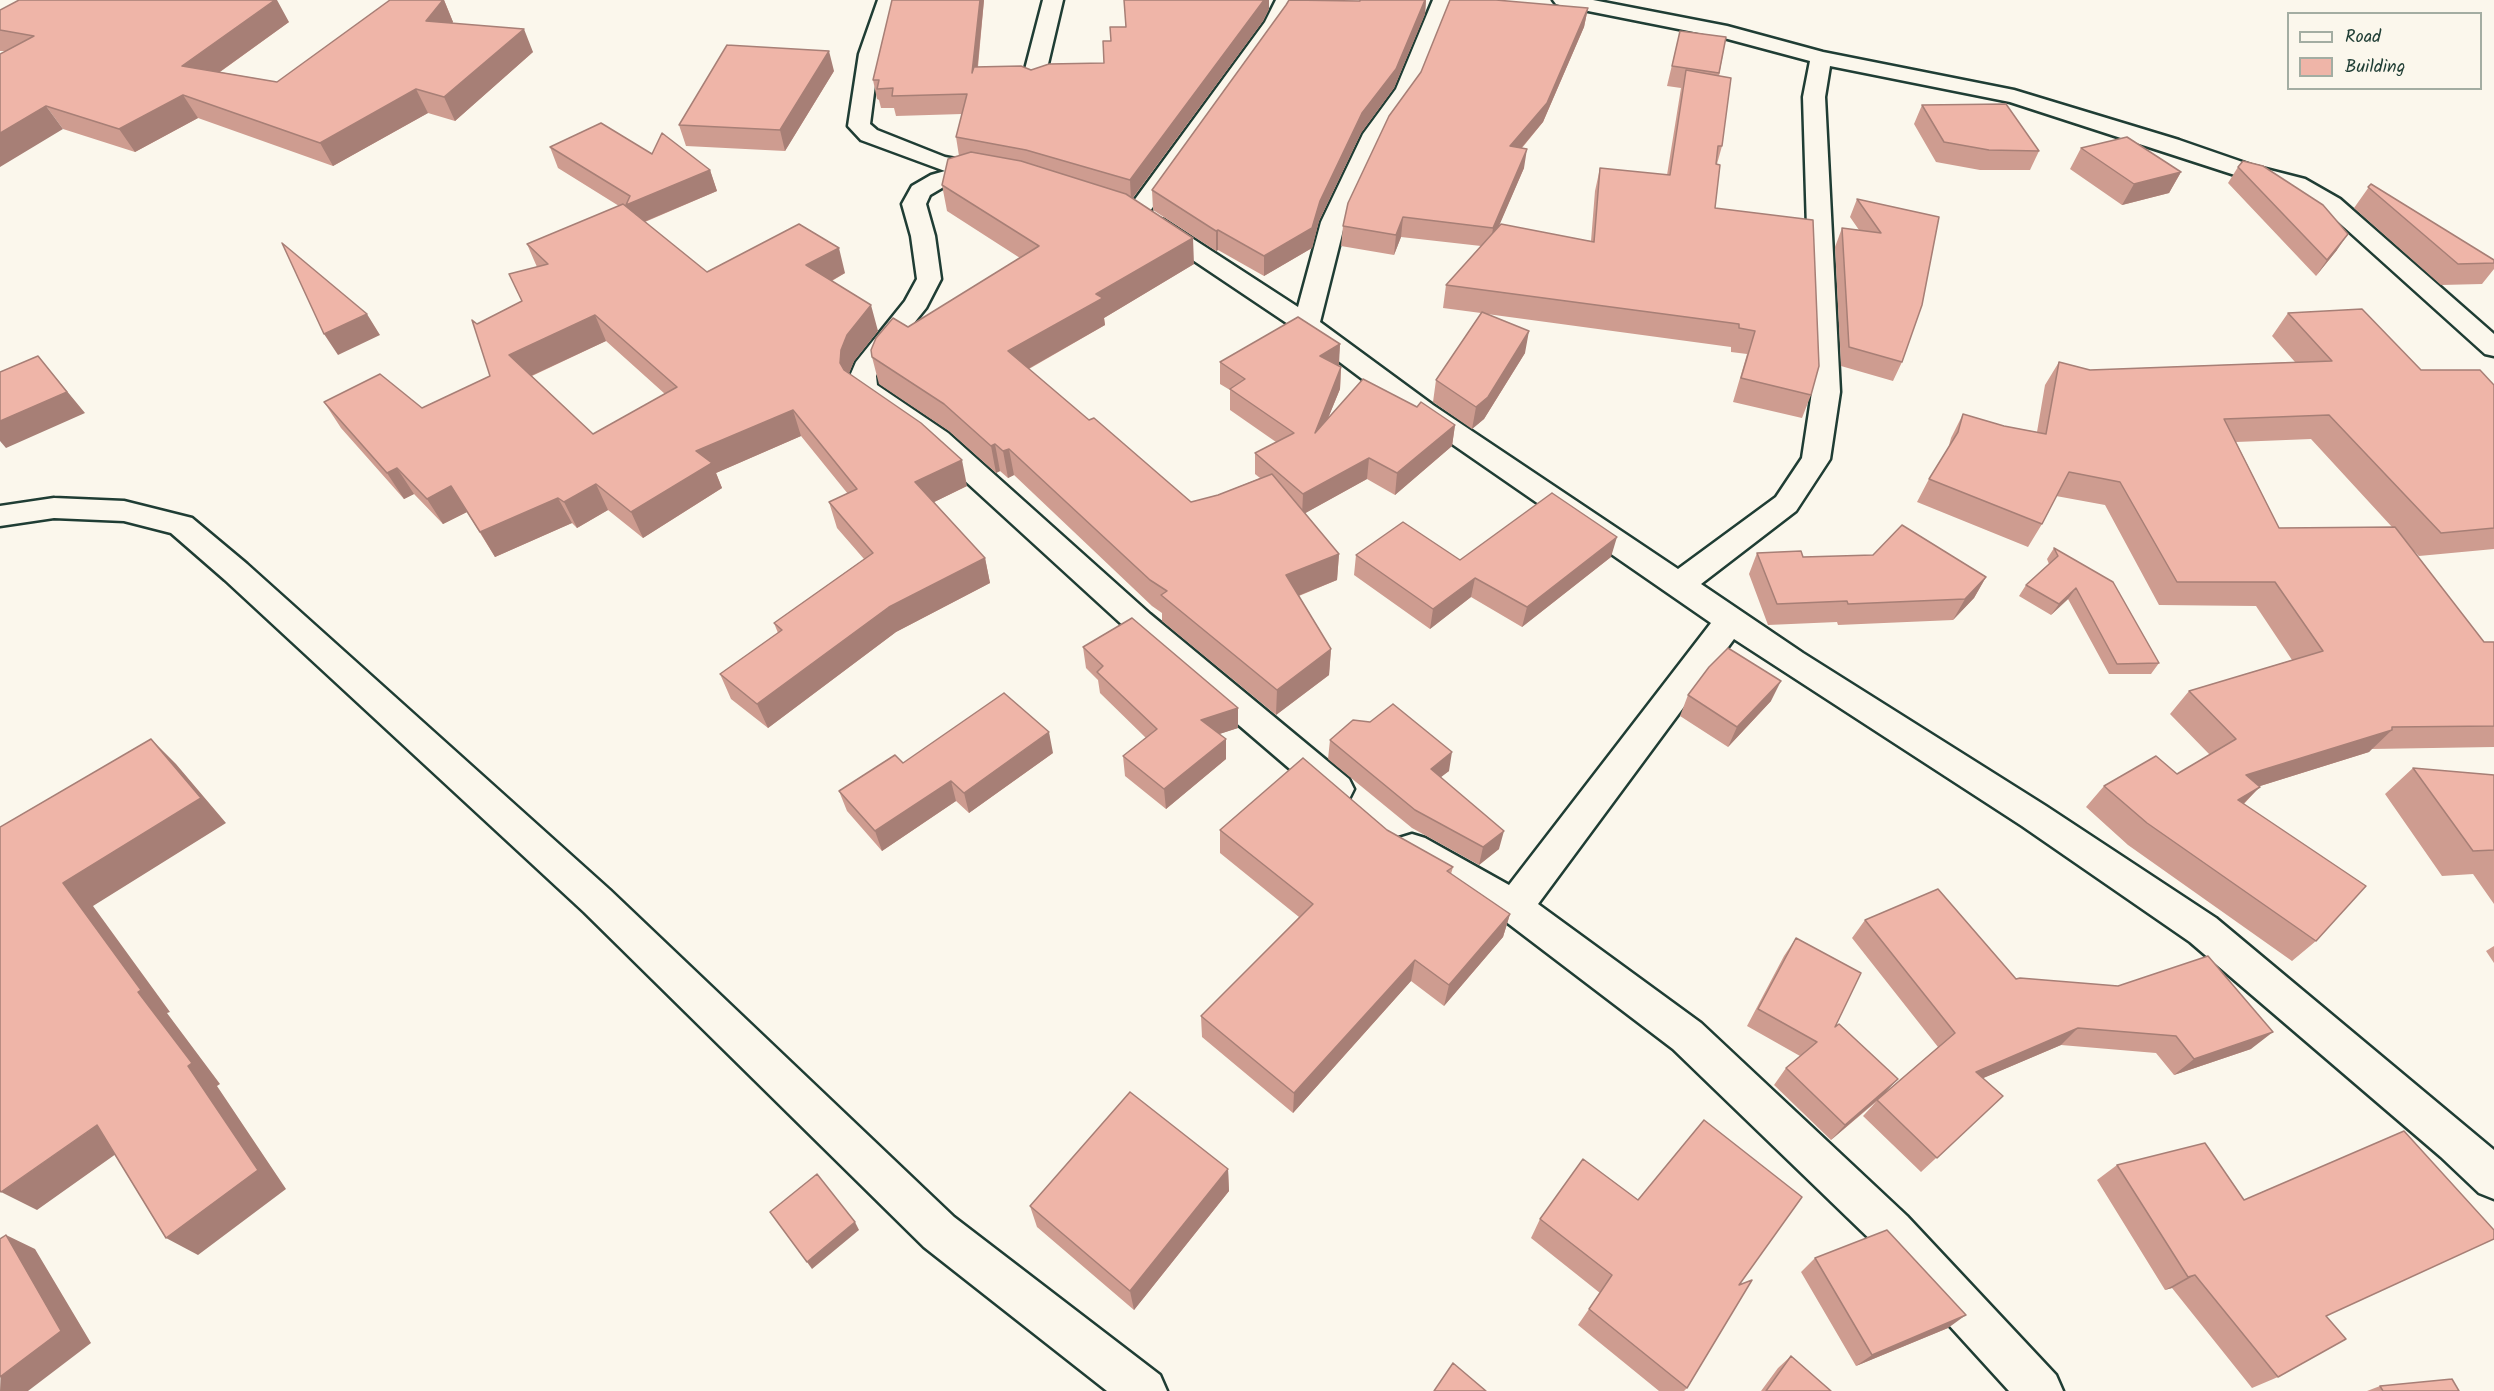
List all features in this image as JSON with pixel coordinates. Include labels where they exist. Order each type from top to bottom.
[{"type":"street","points":[[888,0],[869,54],[859,126],[868,135],[940,164],[984,171],[939,180],[920,191],[914,204],[923,236],[929,279],[917,303],[869,362],[862,376],[863,388],[938,440],[1139,622],[1362,810]]},
{"type":"street","points":[[1033,81],[1053,0]]},
{"type":"street","points":[[1286,0],[1274,23],[1203,119],[1126,209],[1306,324],[1423,411],[1679,585],[2034,816],[2202,930],[2456,1143],[2494,1178]]},
{"type":"street","points":[[1306,324],[1333,222],[1374,134],[1406,90],[1443,0]]},
{"type":"street","points":[[1563,0],[1727,32],[1821,58],[2014,96],[2246,171],[2297,184],[2332,204],[2494,348]]},
{"type":"street","points":[[1679,585],[1786,504],[1816,459],[1826,392],[1814,97],[1821,58]]},
{"type":"street","points":[[0,516],[54,508],[124,511],[181,525],[245,580],[597,900],[939,1232],[1144,1391]]},
{"type":"street","points":[[1514,907],[1731,620]]},
{"type":"street","points":[[1389,833],[1398,841],[1514,907],[1687,1036],[1892,1231],[2040,1391]]},
{"type":"building","points":[[19,0],[275,0],[182,66],[277,82],[390,0],[443,0],[426,21],[524,29],[444,97],[416,89],[320,143],[183,95],[119,129],[46,106],[0,133],[0,54],[34,36],[0,30],[0,10]]},
{"type":"building","points":[[892,0],[980,0],[972,73],[974,67],[1021,66],[1031,70],[1049,64],[1104,63],[1103,41],[1111,41],[1110,27],[1126,27],[1124,0],[1264,0],[1130,180],[1026,150],[956,137],[967,94],[892,96],[893,88],[877,89],[879,80],[873,80]]},
{"type":"building","points":[[1289,0],[1425,0],[1396,69],[1362,113],[1320,201],[1312,228],[1264,256],[1218,230],[1216,231],[1152,190]]},
{"type":"building","points":[[1450,0],[1496,0],[1588,8],[1547,103],[1510,146],[1527,149],[1493,228],[1403,217],[1396,235],[1343,226],[1348,203],[1389,116],[1421,72]]},
{"type":"building","points":[[1680,31],[1726,37],[1719,73],[1672,66]]},
{"type":"building","points":[[727,45],[829,51],[780,130],[679,125]]},
{"type":"building","points":[[1686,70],[1731,78],[1722,146],[1718,146],[1716,164],[1720,165],[1715,208],[1813,220],[1819,366],[1811,395],[1741,378],[1755,331],[1739,328],[1739,324],[1446,285],[1501,224],[1594,242],[1600,168],[1670,175]]},
{"type":"building","points":[[2006,104],[2039,151],[1989,150],[1944,142],[1922,105]]},
{"type":"building","points":[[601,123],[652,154],[662,133],[710,170],[626,205],[630,196],[550,147]]},
{"type":"building","points":[[2127,137],[2181,172],[2134,184],[2081,148]]},
{"type":"building","points":[[971,152],[1021,161],[1126,194],[1193,238],[1096,294],[1103,298],[1008,351],[1089,420],[1094,418],[1191,502],[1218,495],[1272,474],[1339,554],[1286,575],[1331,649],[1277,690],[1161,595],[1167,591],[1150,580],[1009,449],[1003,451],[995,444],[991,446],[944,404],[872,357],[871,350],[876,338],[893,318],[908,327],[1039,246],[942,185],[948,159]]},
{"type":"building","points":[[2243,161],[2263,166],[2323,205],[2348,234],[2327,260],[2238,167]]},
{"type":"building","points":[[2371,184],[2494,260],[2494,263],[2458,264],[2368,187]]},
{"type":"building","points":[[1857,199],[1939,217],[1922,305],[1902,362],[1849,347],[1842,228],[1881,233]]},
{"type":"building","points":[[623,204],[707,272],[799,224],[839,248],[806,265],[871,305],[847,335],[841,350],[840,363],[844,370],[921,423],[962,460],[915,482],[985,558],[889,607],[757,704],[720,674],[782,630],[774,623],[873,553],[829,502],[857,489],[793,410],[696,451],[712,463],[631,512],[596,484],[564,502],[558,498],[480,532],[451,486],[427,499],[397,468],[387,473],[324,402],[380,374],[422,408],[490,376],[472,320],[477,324],[522,301],[509,274],[548,264],[527,244]],"holes":[[[595,315],[677,387],[593,434],[509,355]]]},
{"type":"building","points":[[282,243],[367,314],[324,334]]},
{"type":"building","points":[[2362,309],[2421,370],[2480,370],[2494,385],[2494,528],[2441,533],[2329,415],[2224,419],[2279,528],[2395,527],[2484,642],[2494,642],[2494,726],[2392,727],[2392,730],[2246,775],[2260,787],[2238,800],[2366,886],[2316,941],[2147,823],[2104,786],[2156,756],[2177,774],[2236,739],[2189,691],[2323,651],[2275,582],[2177,582],[2120,482],[2069,472],[2042,524],[1929,479],[1958,432],[1963,414],[2004,426],[2046,434],[2059,362],[2090,370],[2332,361],[2288,313]]},
{"type":"building","points":[[1482,312],[1529,331],[1488,397],[1476,407],[1436,380]]},
{"type":"building","points":[[1298,317],[1340,344],[1320,356],[1341,367],[1315,433],[1363,379],[1417,407],[1421,402],[1455,425],[1397,473],[1369,458],[1303,494],[1255,453],[1294,433],[1230,389],[1245,379],[1220,362]]},
{"type":"building","points":[[38,356],[67,392],[0,421],[0,372]]},
{"type":"building","points":[[1552,493],[1617,537],[1527,607],[1475,578],[1433,609],[1356,555],[1403,522],[1460,560]]},
{"type":"building","points":[[1902,525],[1986,577],[1965,599],[1848,604],[1847,601],[1777,604],[1757,553],[1801,551],[1803,557],[1873,555]]},
{"type":"building","points":[[2054,548],[2113,582],[2159,663],[2117,664],[2076,588],[2059,604],[2026,585],[2058,556]]},
{"type":"building","points":[[1132,618],[1238,708],[1201,720],[1226,739],[1164,789],[1123,756],[1157,729],[1097,672],[1103,666],[1083,647]]},
{"type":"building","points":[[1728,648],[1781,681],[1737,727],[1688,695],[1709,667]]},
{"type":"building","points":[[1004,693],[1049,732],[964,793],[951,781],[875,831],[839,791],[895,755],[903,763]]},
{"type":"building","points":[[1393,704],[1452,752],[1431,769],[1504,831],[1483,847],[1415,810],[1330,740],[1353,720],[1370,722]]},
{"type":"building","points":[[151,739],[201,798],[63,883],[141,990],[138,992],[192,1063],[188,1066],[258,1170],[166,1238],[97,1125],[1,1192],[0,1190],[0,827]]},
{"type":"building","points":[[1303,758],[1387,830],[1453,867],[1447,871],[1510,914],[1449,985],[1415,960],[1294,1093],[1201,1016],[1313,904],[1220,830]]},
{"type":"building","points":[[2413,768],[2494,775],[2494,850],[2473,851]]},
{"type":"building","points":[[1938,889],[2016,979],[2118,986],[2208,956],[2273,1032],[2194,1059],[2176,1036],[2078,1028],[1976,1072],[2003,1096],[1937,1158],[1877,1100],[1955,1033],[1865,920]]},
{"type":"building","points":[[1796,938],[1861,973],[1835,1027],[1839,1024],[1898,1079],[1845,1125],[1786,1068],[1817,1042],[1758,1009]]},
{"type":"building","points":[[1130,1092],[1228,1169],[1130,1291],[1030,1206]]},
{"type":"building","points":[[1704,1120],[1802,1197],[1739,1285],[1752,1280],[1687,1388],[1589,1309],[1612,1275],[1540,1219],[1583,1159],[1638,1200]]},
{"type":"building","points":[[2404,1131],[2494,1230],[2494,1239],[2326,1316],[2346,1339],[2278,1377],[2195,1275],[2188,1277],[2117,1165],[2205,1143],[2244,1200]]},
{"type":"building","points":[[817,1174],[855,1222],[807,1262],[770,1212]]},
{"type":"building","points":[[1887,1230],[1966,1315],[1872,1355],[1815,1258]]},
{"type":"building","points":[[6,1235],[61,1331],[0,1377],[0,1239]]},
{"type":"building","points":[[1791,1356],[1831,1391],[1766,1391]]},
{"type":"building","points":[[1453,1363],[1486,1391],[1434,1391]]},
{"type":"building","points":[[2452,1379],[2459,1391],[2383,1391],[2380,1386]]}]
